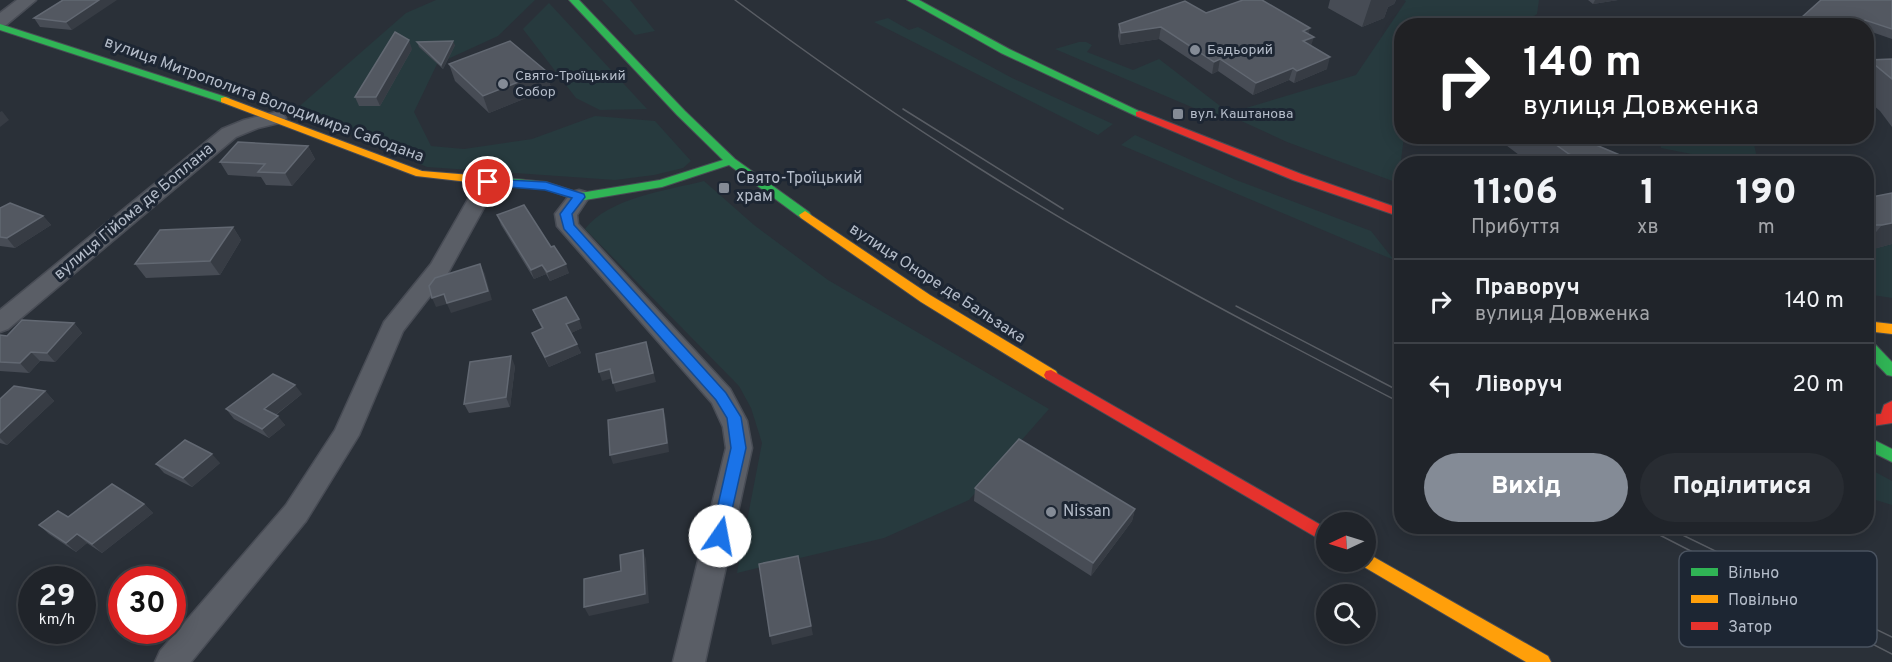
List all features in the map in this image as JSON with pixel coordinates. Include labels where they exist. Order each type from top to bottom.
[{"type":"street","points":[[0,21],[28,0]]},
{"type":"street","name":"вулиця Оноре де Бальзака","points":[[574,0],[681,113],[731,161],[845,245],[987,338],[1316,530]]},
{"type":"street","points":[[912,0],[967,32],[1079,87],[1288,174],[1394,211]]},
{"type":"street","name":"вулиця Митрополита Володимира Сабодана","points":[[0,27],[276,118],[420,174],[546,186],[579,197],[662,183],[731,161]]},
{"type":"street","name":"вулиця Гійома де Боплана","points":[[0,323],[229,133],[251,124],[276,118]]},
{"type":"street","points":[[171,662],[296,513],[346,435],[392,328],[440,268],[488,182]]},
{"type":"street","points":[[579,197],[566,214],[568,226],[721,396],[734,417],[739,448],[689,662]]},
{"type":"street","points":[[1874,327],[1892,329]]},
{"type":"street","points":[[1874,353],[1892,371]]},
{"type":"street","points":[[1874,420],[1888,419],[1889,409],[1892,406]]},
{"type":"street","points":[[1874,446],[1892,456]]},
{"type":"street","points":[[1376,565],[1542,662]]},
{"type":"green space","points":[[436,0],[535,0],[498,36],[437,64],[414,112],[431,146],[464,149],[532,139],[595,116],[655,121],[691,161],[683,168],[654,175],[615,180],[427,167],[294,111],[406,13]]},
{"type":"green space","points":[[602,0],[630,0],[655,31],[635,35]]},
{"type":"green space","points":[[1404,0],[1539,0],[1537,14],[1531,18],[1395,18],[1406,1]]},
{"type":"green space","points":[[549,3],[647,109],[600,110],[576,98],[523,29]]},
{"type":"green space","points":[[888,18],[909,30],[918,27],[1012,78],[1113,124],[1098,135],[874,22]]},
{"type":"green space","points":[[1394,19],[1394,144],[1403,144],[1402,156],[1394,156],[1394,182],[1287,142],[1226,114],[1356,75]]},
{"type":"green space","points":[[1079,42],[1092,45],[1087,52],[1133,70],[1159,59],[1228,112],[1215,117],[1055,49]]},
{"type":"green space","points":[[1135,135],[1236,180],[1371,231],[1394,260],[1121,145]]},
{"type":"green space","points":[[1660,144],[1754,144],[1757,156],[1702,156],[1661,148]]},
{"type":"green space","points":[[704,181],[754,225],[828,280],[1049,409],[969,500],[884,538],[737,573],[762,443],[751,408],[739,386],[585,229],[595,218],[623,203]]},
{"type":"green space","points":[[1892,244],[1892,298],[1874,295],[1874,249]]},
{"type":"green space","points":[[1874,471],[1892,481],[1892,505],[1874,499]]},
{"type":"building","points":[[63,0],[99,0],[66,22],[34,18]]},
{"type":"building","points":[[1243,0],[1262,0],[1310,28],[1303,31],[1314,37],[1303,41],[1330,57],[1297,71],[1293,68],[1256,83],[1220,59],[1214,62],[1161,27],[1121,33],[1119,24],[1185,1],[1206,13]]},
{"type":"building","points":[[1821,0],[1892,0],[1892,29],[1874,23],[1874,18],[1801,18]]},
{"type":"building","points":[[395,32],[409,40],[376,97],[355,97]]},
{"type":"building","points":[[453,41],[441,65],[417,42]]},
{"type":"building","points":[[510,41],[546,71],[483,96],[449,64]]},
{"type":"building","points":[[1892,59],[1892,79],[1874,64],[1874,60]]},
{"type":"building","points":[[238,142],[308,146],[285,173],[258,172],[265,164],[220,162]]},
{"type":"building","points":[[1555,144],[1594,144],[1622,156],[1573,156]]},
{"type":"building","points":[[1892,193],[1892,223],[1874,225],[1874,196]]},
{"type":"building","points":[[10,203],[43,216],[7,238],[0,237],[0,208]]},
{"type":"building","points":[[524,205],[551,247],[554,246],[566,264],[547,272],[542,265],[531,270],[497,215]]},
{"type":"building","points":[[233,227],[210,261],[135,264],[160,230]]},
{"type":"building","points":[[480,264],[488,291],[447,303],[444,294],[432,298],[429,286],[435,278]]},
{"type":"building","points":[[566,297],[579,319],[566,324],[577,344],[545,357],[532,333],[543,328],[533,310]]},
{"type":"building","points":[[22,320],[74,323],[47,353],[31,352],[20,363],[0,362],[0,335],[7,336]]},
{"type":"building","points":[[646,342],[653,373],[613,383],[610,369],[599,372],[596,354]]},
{"type":"building","points":[[511,356],[506,397],[464,404],[470,362]]},
{"type":"building","points":[[273,374],[295,385],[264,409],[278,416],[262,429],[226,409]]},
{"type":"building","points":[[14,386],[45,391],[0,433],[0,399]]},
{"type":"building","points":[[663,409],[667,443],[610,455],[608,420]]},
{"type":"building","points":[[1019,439],[1135,509],[1093,563],[975,488]]},
{"type":"building","points":[[185,440],[212,454],[183,478],[156,464]]},
{"type":"building","points":[[112,484],[144,504],[92,544],[77,534],[66,543],[39,525],[58,511],[68,517]]},
{"type":"building","points":[[643,550],[645,594],[584,607],[584,579],[621,571],[620,555]]},
{"type":"building","points":[[798,556],[811,626],[770,636],[759,564]]},
{"type":"tram line","points":[[735,0],[883,105],[1026,197],[1184,288],[1394,399]]},
{"type":"tram line","points":[[903,109],[1063,209]]},
{"type":"tram line","points":[[1236,306],[1394,388]]},
{"type":"tram line","points":[[1658,534],[1691,551]]},
{"type":"tram line","points":[[1680,534],[1715,551]]},
{"type":"tram line","points":[[1877,630],[1892,637]]},
{"type":"tram line","points":[[1877,646],[1892,654]]},
{"type":"traffic: fast","points":[[574,0],[681,113],[731,161],[805,215]]},
{"type":"traffic: fast","points":[[912,0],[1005,51],[1140,114]]},
{"type":"traffic: fast","points":[[0,27],[225,100]]},
{"type":"traffic: fast","points":[[495,181],[546,186],[579,197],[662,183],[731,161]]},
{"type":"traffic: fast","points":[[1874,352],[1892,371]]},
{"type":"traffic: fast","points":[[1874,446],[1892,456]]},
{"type":"traffic: slow","points":[[225,100],[420,174],[495,181]]},
{"type":"traffic: slow","points":[[805,215],[864,258],[925,298],[1051,375]]},
{"type":"traffic: slow","points":[[1874,327],[1892,329]]},
{"type":"traffic: slow","points":[[1376,565],[1542,662]]},
{"type":"traffic: jam","points":[[1140,114],[1297,177],[1394,211]]},
{"type":"traffic: jam","points":[[1051,375],[1316,530]]},
{"type":"traffic: jam","points":[[1874,420],[1888,419],[1889,409],[1892,407]]},
{"type":"place","name":"Бадьорий","points":[[1195,50]]},
{"type":"place","name":"Свято-Троїцький Собор","points":[[503,84]]},
{"type":"place","name":"вул. Каштанова","points":[[1178,114]]},
{"type":"place","name":"Свято-Троїцький храм","points":[[724,188]]},
{"type":"place","name":"Nissan","points":[[1051,512]]},
{"type":"route","points":[[488,182],[546,186],[579,197],[566,214],[568,226],[721,396],[734,417],[739,448],[720,536]]}]
